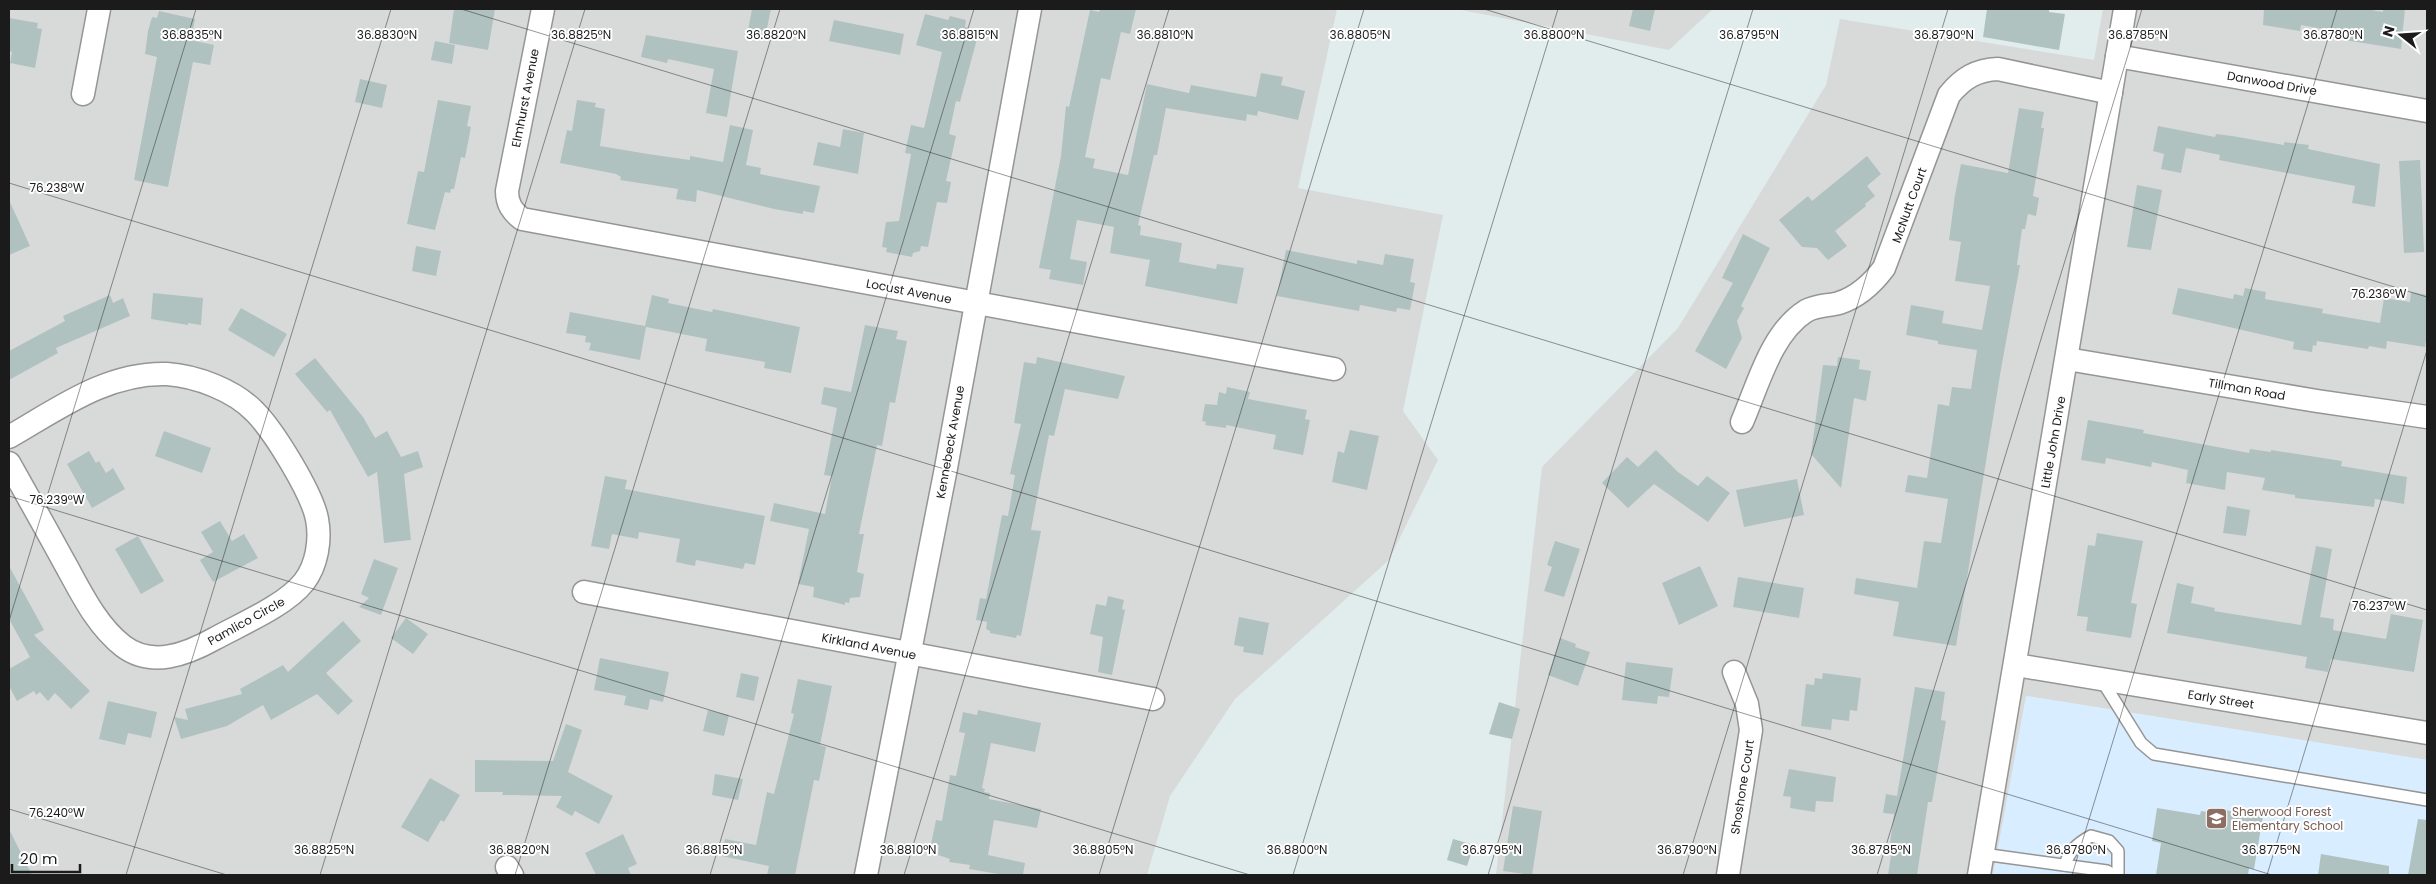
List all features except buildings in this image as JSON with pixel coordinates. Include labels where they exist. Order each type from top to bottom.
[{"type":"street","points":[[83,94],[99,9]]},
{"type":"street","name":"Elmhurst Avenue","points":[[507,187],[543,9]]},
{"type":"street","name":"Kennebeck Avenue","points":[[866,875],[911,654],[1030,9]]},
{"type":"street","name":"Little John Drive","points":[[1981,865],[2125,9]]},
{"type":"street","name":"Danwood Drive","points":[[2117,56],[2427,110]]},
{"type":"street","name":"McNutt Court","points":[[1742,422],[1780,336],[1792,321],[1808,310],[1839,303],[1858,294],[1874,282],[1884,268],[1949,95],[1959,82],[1970,75],[1986,70],[1998,69],[2111,93]]},
{"type":"street","name":"Locust Avenue","points":[[507,187],[507,200],[513,212],[522,219],[1334,370]]},
{"type":"street","name":"Tillman Road","points":[[2067,359],[2316,401],[2427,417]]},
{"type":"street","name":"Pamlico Circle","points":[[9,437],[83,394],[105,384],[135,376],[166,374],[184,377],[216,387],[235,396],[255,412],[291,462],[317,520],[318,540],[314,564],[304,582],[290,596],[196,649],[176,656],[157,658],[142,655],[119,642],[108,632],[89,607],[9,463]]},
{"type":"street","name":"Kirkland Avenue","points":[[584,592],[1153,699]]},
{"type":"street","name":"Early Street","points":[[2016,665],[2427,733]]},
{"type":"street","name":"Shoshone Court","points":[[1728,875],[1751,730],[1747,704],[1734,672]]},
{"type":"lane","points":[[2101,679],[2142,743],[2154,754],[2427,800]]},
{"type":"lane","points":[[2065,865],[2068,854],[2091,836],[2109,840],[2118,851],[2118,875]]},
{"type":"lane","points":[[1981,865],[2053,864],[2107,871],[2114,875]]},
{"type":"lane","points":[[2050,875],[2053,864]]},
{"type":"shaded area","points":[[9,9],[1337,9],[1298,188],[1443,215],[1403,411],[1438,460],[1389,560],[1235,699],[1170,796],[1147,875],[9,875]]},
{"type":"shaded area","points":[[1456,9],[1713,9],[1669,50]]},
{"type":"shaded area","points":[[2103,9],[2427,9],[2427,760],[2027,696],[1993,875],[1496,875],[1542,467],[1678,328],[1826,85],[1840,19],[2094,60]]},
{"type":"shaded area","name":"Sherwood Forest Elementary School","points":[[2026,696],[2427,760],[2427,875],[1993,875]]},
{"type":"place","name":"Sherwood Forest Elementary School","points":[[2216,818]]}]
